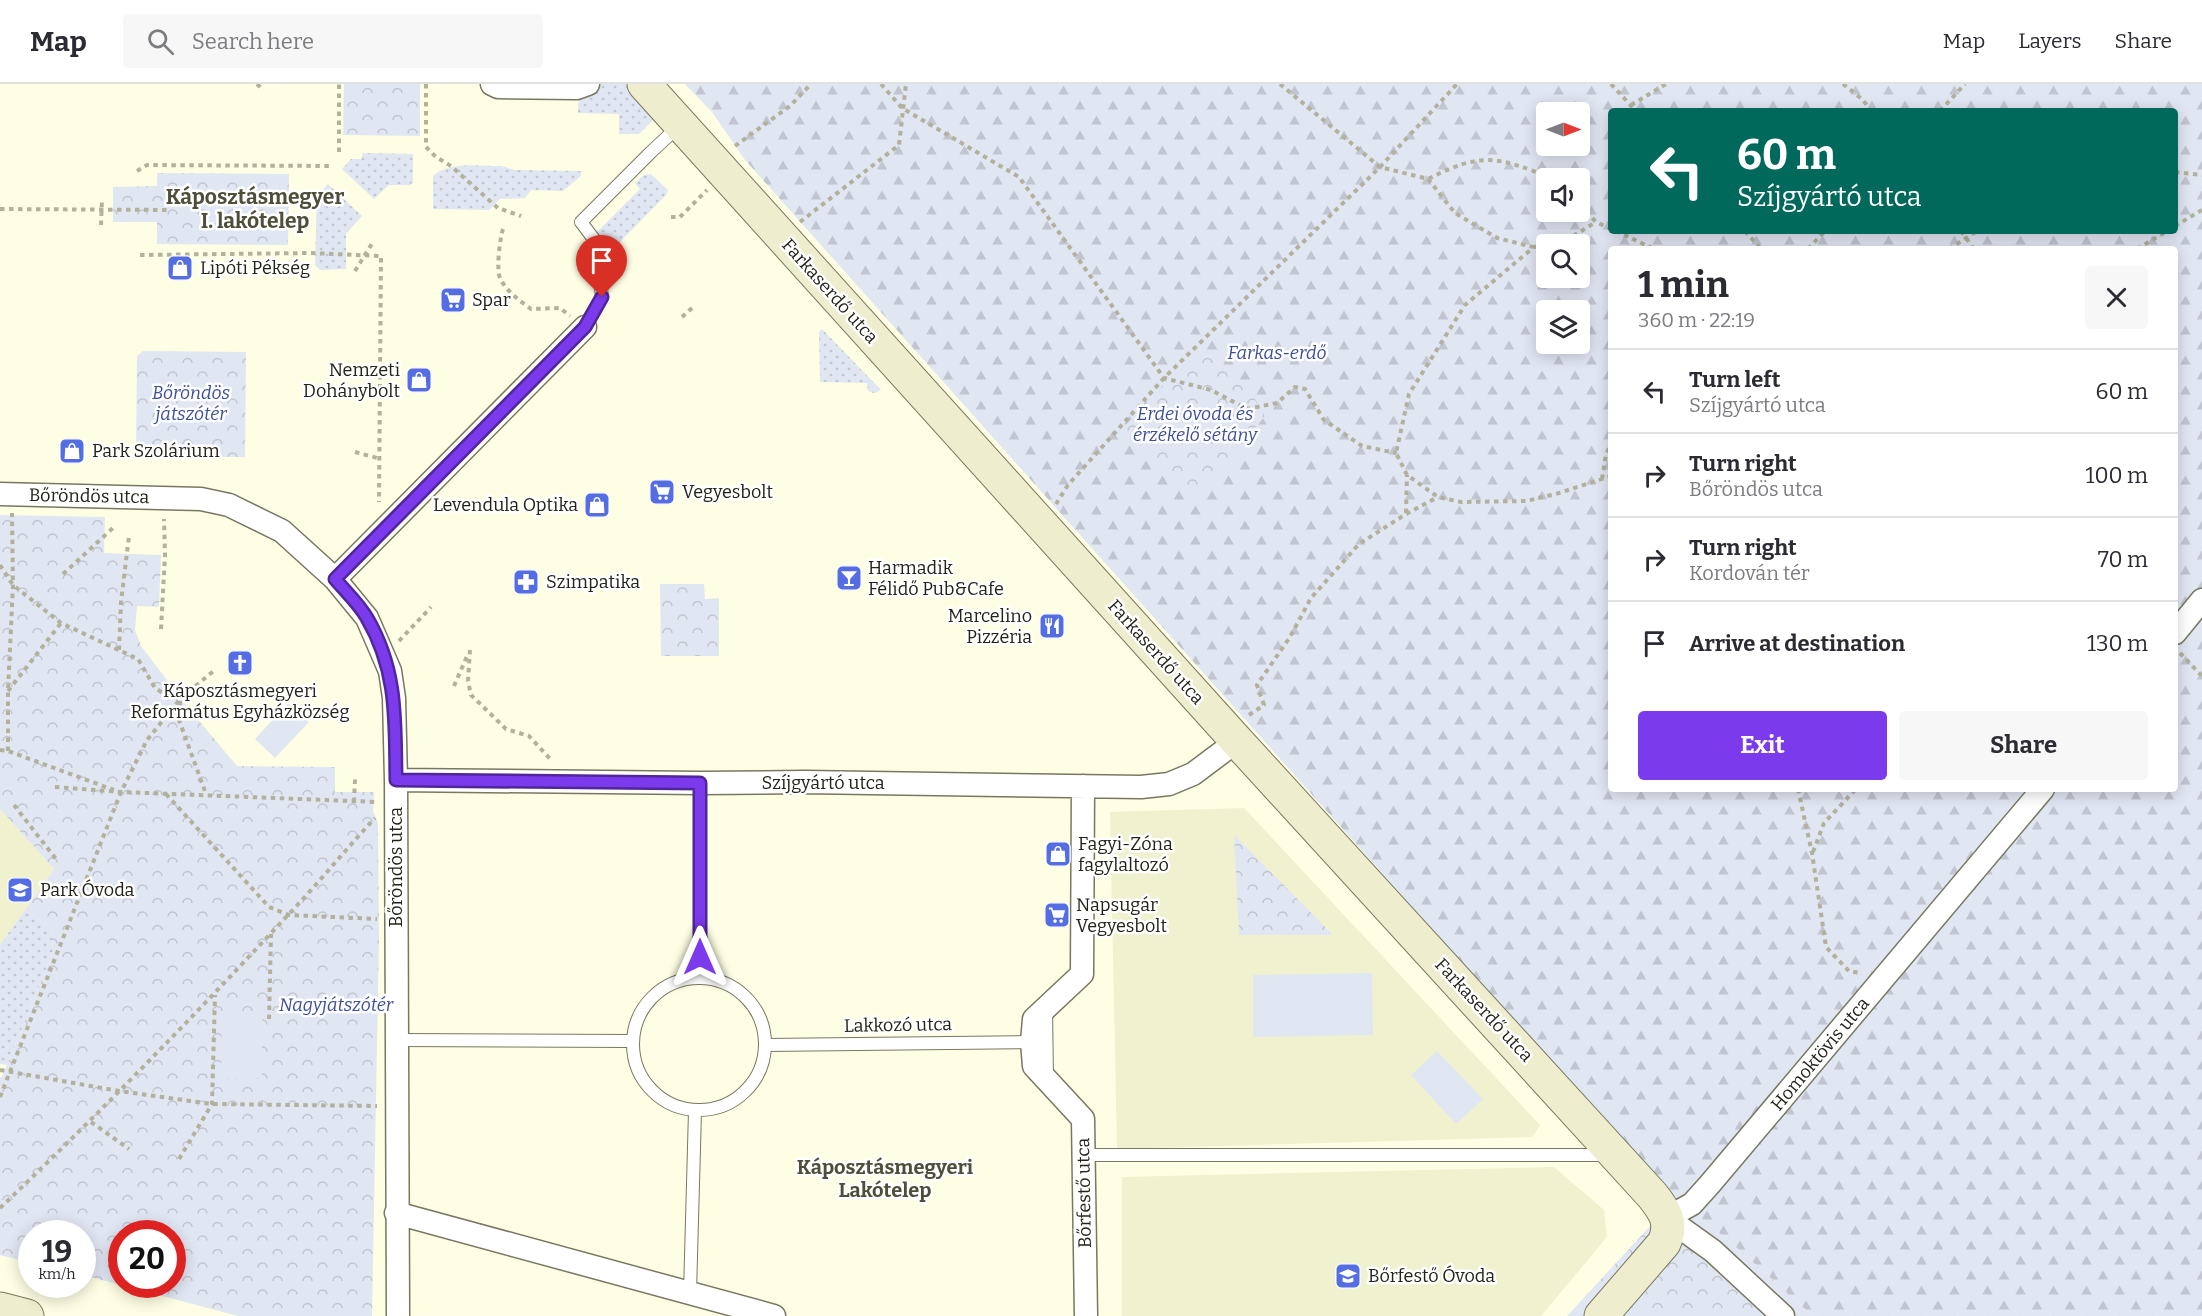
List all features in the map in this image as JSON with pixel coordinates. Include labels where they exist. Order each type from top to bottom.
[{"type":"street","points":[[492,84],[498,87],[566,88],[577,88],[588,84]]},
{"type":"street","name":"Farkaserdő utca","points":[[644,84],[1237,741],[1616,1155],[1652,1195],[1667,1218]]},
{"type":"street","points":[[335,579],[585,327]]},
{"type":"street","name":"Bőröndös utca","points":[[5,494],[165,497],[201,499],[229,505],[282,531],[335,579],[367,618],[390,671],[394,698],[398,1316]]},
{"type":"street","points":[[2178,637],[2202,600]]},
{"type":"street","name":"Szíjgyártó utca","points":[[396,780],[805,782],[1141,787],[1169,784],[1193,774],[1237,741]]},
{"type":"street","name":"Bőrfestő utca","points":[[1083,786],[1082,974],[1034,1019],[1032,1042],[1034,1066],[1083,1119],[1086,1316]]},
{"type":"street","name":"Homoktövis utca","points":[[1667,1218],[1692,1204],[1710,1184],[2040,792]]},
{"type":"street","points":[[396,1213],[774,1316]]},
{"type":"street","points":[[1667,1218],[1713,1251],[1779,1314]]},
{"type":"street","points":[[1600,1316],[1664,1243],[1667,1235],[1667,1218]]},
{"type":"street","points":[[0,1309],[27,1316]]},
{"type":"lane","points":[[585,327],[602,297],[596,242],[581,222],[681,124]]},
{"type":"lane","points":[[700,783],[700,978]]},
{"type":"lane","points":[[700,978],[716,980],[732,987],[745,997],[756,1012],[762,1026],[765,1045],[762,1064],[753,1082],[742,1094],[720,1106],[695,1111],[675,1107],[650,1090],[640,1076],[634,1058],[633,1041],[636,1023],[644,1007],[655,994],[684,980],[700,978]]},
{"type":"lane","points":[[1046,1007],[1047,1080]]},
{"type":"lane","points":[[396,1040],[633,1041]]},
{"type":"lane","name":"Lakkozó utca","points":[[765,1045],[1032,1042]]},
{"type":"lane","points":[[690,1293],[695,1111]]},
{"type":"lane","points":[[1084,1155],[1616,1155]]},
{"type":"path","points":[[257,84],[261,88]]},
{"type":"path","points":[[339,84],[339,152]]},
{"type":"path","points":[[426,84],[426,147],[498,208],[521,216]]},
{"type":"path","points":[[732,148],[790,106],[811,84]]},
{"type":"path","points":[[880,84],[902,108],[1019,177],[1164,378],[1211,390],[1247,409],[1277,404],[1295,387],[1305,388],[1324,420],[1362,446],[1396,453]]},
{"type":"path","points":[[781,237],[898,146],[906,84]]},
{"type":"path","points":[[1280,84],[1380,167],[1428,180],[1455,213],[1497,238],[1534,247]]},
{"type":"path","points":[[1042,526],[1068,485],[1164,378],[1380,167],[1458,84]]},
{"type":"path","points":[[1611,84],[1634,108]]},
{"type":"path","points":[[1631,105],[1666,84]]},
{"type":"path","points":[[1844,84],[1869,108]]},
{"type":"path","points":[[1943,108],[1965,84]]},
{"type":"path","points":[[1428,180],[1454,166],[1482,159],[1513,163],[1536,172]]},
{"type":"path","points":[[137,171],[147,165],[330,166]]},
{"type":"path","points":[[2178,172],[2202,175]]},
{"type":"path","points":[[671,217],[680,217],[707,189]]},
{"type":"path","points":[[101,225],[102,198]]},
{"type":"path","points":[[0,209],[170,210]]},
{"type":"path","points":[[2178,224],[2202,210]]},
{"type":"path","points":[[1590,216],[1596,222],[1608,228]]},
{"type":"path","points":[[1576,234],[1596,222]]},
{"type":"path","points":[[503,229],[500,238],[499,277],[514,296],[531,309],[560,308],[585,327]]},
{"type":"path","points":[[1622,234],[1648,246]]},
{"type":"path","points":[[1748,234],[1758,246]]},
{"type":"path","points":[[1811,246],[1823,234]]},
{"type":"path","points":[[1964,234],[1972,246]]},
{"type":"path","points":[[1953,246],[1972,234]]},
{"type":"path","points":[[2142,246],[2162,234]]},
{"type":"path","points":[[355,271],[373,242]]},
{"type":"path","points":[[310,247],[310,253]]},
{"type":"path","points":[[1406,514],[1407,475],[1396,453],[1409,394],[1465,305],[1534,247]]},
{"type":"path","points":[[140,255],[310,253],[381,256],[381,501],[375,507]]},
{"type":"path","points":[[682,317],[693,307]]},
{"type":"path","points":[[1602,479],[1608,450]]},
{"type":"path","points":[[355,452],[381,459]]},
{"type":"path","points":[[1407,475],[1438,497],[1461,502],[1526,501],[1608,477]]},
{"type":"path","points":[[5,494],[13,585],[8,691],[8,751]]},
{"type":"path","points":[[161,629],[165,497]]},
{"type":"path","points":[[1241,709],[1248,715],[1264,705],[1257,685],[1290,637],[1311,598],[1359,544],[1438,497]]},
{"type":"path","points":[[63,574],[113,528]]},
{"type":"path","points":[[119,650],[121,602],[129,536]]},
{"type":"path","points":[[0,565],[13,585],[61,623],[138,659],[155,688],[169,697],[181,698]]},
{"type":"path","points":[[398,642],[431,607]]},
{"type":"path","points":[[8,691],[61,623]]},
{"type":"path","points":[[2178,646],[2181,654],[2202,676]]},
{"type":"path","points":[[454,686],[470,650],[468,681],[471,695],[506,729],[529,736],[554,764]]},
{"type":"path","points":[[0,1097],[121,792],[147,740],[181,698],[216,669]]},
{"type":"path","points":[[181,698],[178,708],[179,720],[206,794]]},
{"type":"path","points":[[0,750],[121,792]]},
{"type":"path","points":[[354,802],[355,779]]},
{"type":"path","points":[[55,787],[121,792],[381,802]]},
{"type":"path","points":[[1799,792],[1812,853],[1826,947],[1849,972],[1870,974]]},
{"type":"path","points":[[1812,853],[1824,823],[1853,792]]},
{"type":"path","points":[[165,794],[269,907],[289,915],[395,919]]},
{"type":"path","points":[[14,805],[56,859]]},
{"type":"path","points":[[0,1208],[91,1122],[215,994],[289,915],[381,810]]},
{"type":"path","points":[[269,1019],[271,933]]},
{"type":"path","points":[[179,1159],[212,1104],[215,994]]},
{"type":"path","points":[[0,1070],[119,1091],[212,1104],[384,1106]]},
{"type":"path","points":[[91,1122],[129,1149]]},
{"type":"shaded area","points":[[1244,808],[1540,1125],[1532,1137],[1117,1149],[1110,812]]},
{"type":"shaded area","name":"Park Óvoda","points":[[0,809],[54,869],[0,945]]},
{"type":"shaded area","name":"Bőrfestő Óvoda","points":[[1554,1167],[1604,1210],[1607,1237],[1541,1316],[1122,1316],[1122,1177]]},
{"type":"green space","points":[[344,84],[420,84],[420,136],[343,135]]},
{"type":"green space","points":[[596,84],[629,84],[658,115],[639,134],[619,134],[619,114],[578,113],[579,92]]},
{"type":"green space","name":"Farkas-erdő","points":[[685,84],[2202,84],[2202,1316],[1813,1316],[1729,1241],[1676,1198],[1600,1117],[745,160],[712,112]]},
{"type":"green space","points":[[363,153],[413,154],[413,182],[410,185],[389,185],[374,199],[342,169],[351,159],[361,159]]},
{"type":"green space","points":[[465,165],[501,166],[515,170],[581,171],[581,176],[563,191],[531,190],[525,198],[500,199],[489,210],[433,209],[433,176],[439,171]]},
{"type":"green space","points":[[157,173],[289,174],[288,245],[157,244],[157,222],[113,222],[113,187],[157,186]]},
{"type":"green space","points":[[651,174],[668,190],[667,194],[613,249],[596,233],[640,189],[635,183],[644,175]]},
{"type":"green space","points":[[328,184],[362,216],[346,234],[346,269],[320,270],[315,265],[317,197]]},
{"type":"green space","points":[[822,329],[881,390],[874,393],[868,391],[867,383],[820,382],[819,332]]},
{"type":"green space","name":"Erdei óvoda és érzékelő sétány","points":[[1201,347],[1249,389],[1265,416],[1196,500],[1120,431]]},
{"type":"green space","name":"Bőröndös játszótér","points":[[143,351],[246,352],[245,457],[136,456],[137,356]]},
{"type":"green space","name":"Nagyjátszótér","points":[[0,515],[105,517],[104,553],[161,555],[159,607],[137,606],[135,630],[141,646],[189,709],[237,766],[335,767],[335,792],[374,792],[373,811],[378,823],[379,936],[372,1316],[238,1316],[170,1298],[186,1298],[186,1220],[108,1220],[108,1282],[96,1278],[96,1220],[18,1220],[18,1260],[0,1255],[0,1077],[2,1077],[53,952],[51,928],[25,910],[54,869],[0,809]]},
{"type":"green space","points":[[660,584],[704,584],[705,599],[719,598],[719,656],[661,656]]},
{"type":"green space","points":[[288,703],[309,722],[275,758],[255,739]]},
{"type":"green space","points":[[1234,835],[1333,935],[1239,935]]},
{"type":"green space","points":[[25,910],[51,928],[53,952],[7,1065],[0,1064],[0,945]]},
{"type":"green space","points":[[1372,973],[1373,1035],[1253,1037],[1253,975]]},
{"type":"green space","points":[[222,1013],[262,1013],[262,1078],[221,1078]]},
{"type":"green space","points":[[1437,1051],[1483,1099],[1456,1124],[1411,1075]]},
{"type":"green space","points":[[1676,1198],[1729,1241],[1813,1316],[1567,1316]]},
{"type":"place","name":"Lipóti Pékség","points":[[180,268]]},
{"type":"place","name":"Spar","points":[[453,300]]},
{"type":"place","name":"Nemzeti Dohánybolt","points":[[419,380]]},
{"type":"place","name":"Park Szolárium","points":[[72,451]]},
{"type":"place","name":"Vegyesbolt","points":[[662,492]]},
{"type":"place","name":"Levendula Optika","points":[[597,505]]},
{"type":"place","name":"Harmadik Félidő Pub&Cafe","points":[[849,578]]},
{"type":"place","name":"Szimpatika","points":[[526,582]]},
{"type":"place","name":"Marcelino Pizzéria","points":[[1052,626]]},
{"type":"place","name":"Káposztásmegyeri Református Egyházközség","points":[[240,663]]},
{"type":"place","name":"Fagyi-Zóna fagylaltozó","points":[[1058,854]]},
{"type":"place","name":"Park Óvoda","points":[[20,890]]},
{"type":"place","name":"Napsugár Vegyesbolt","points":[[1057,915]]},
{"type":"place","name":"Bőrfestő Óvoda","points":[[1348,1276]]},
{"type":"district","name":"Káposztásmegyer I. lakótelep","points":[[255,209]]},
{"type":"district","name":"Káposztásmegyeri Lakótelep","points":[[885,1178]]},
{"type":"route","points":[[602,297],[585,327],[335,579],[367,618],[390,671],[394,698],[396,780],[700,783],[700,957]]}]
